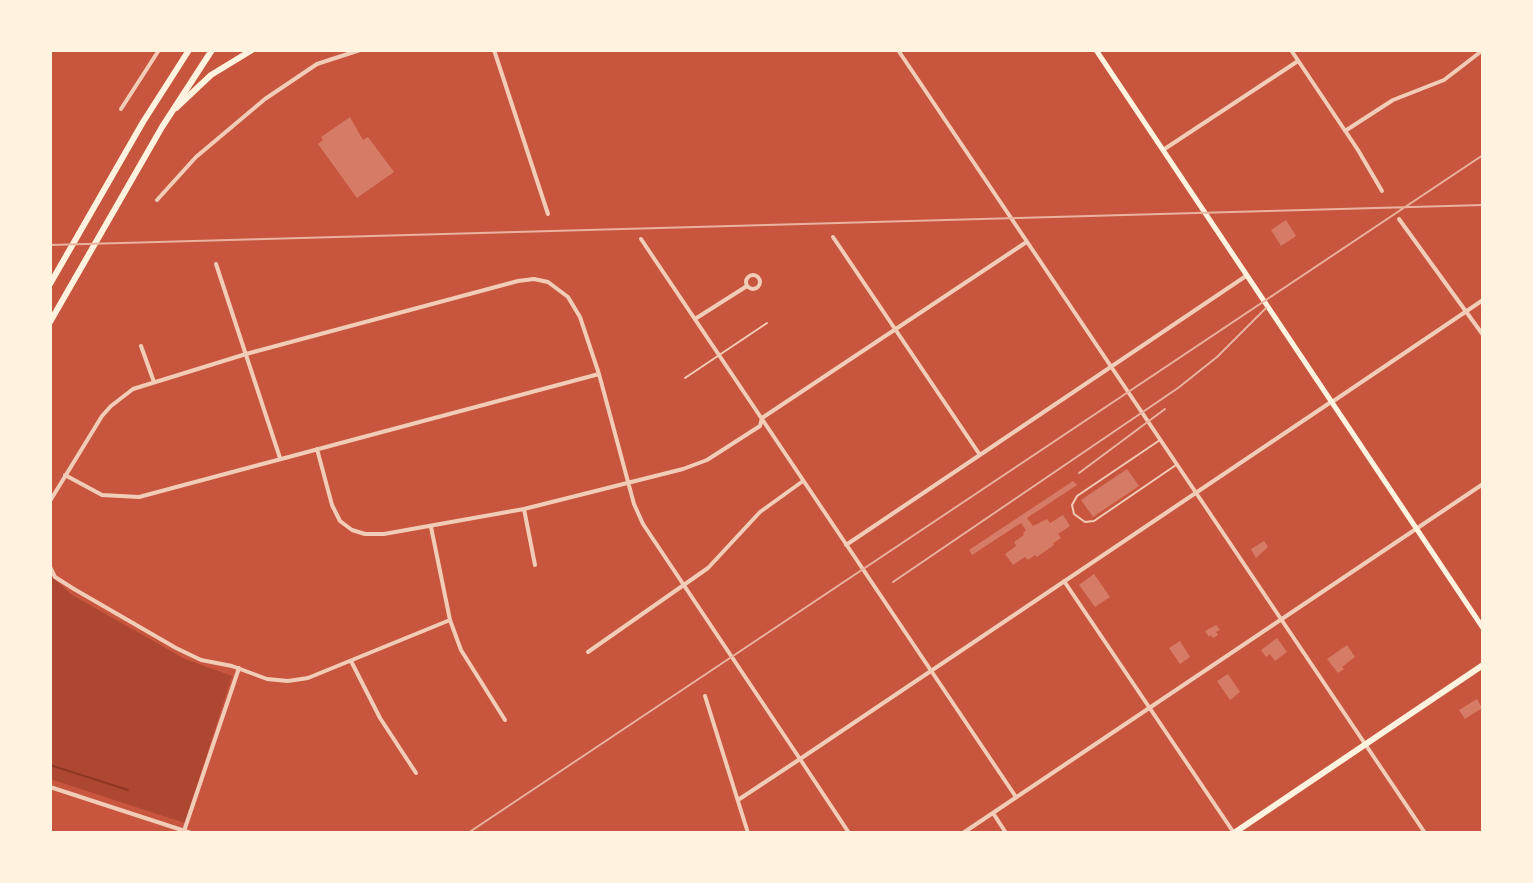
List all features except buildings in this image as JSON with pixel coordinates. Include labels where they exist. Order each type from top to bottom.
[{"type":"main road","points":[[50,284],[189,50]]},
{"type":"main road","points":[[178,65],[195,50]]},
{"type":"main road","points":[[50,322],[171,113],[212,50]]},
{"type":"main road","points":[[171,113],[211,75],[252,50]]},
{"type":"main road","points":[[1096,50],[1483,628]]},
{"type":"main road","points":[[1234,833],[1483,665]]},
{"type":"street","points":[[121,109],[159,50]]},
{"type":"street","points":[[157,200],[196,157],[265,99],[317,64],[360,50]]},
{"type":"street","points":[[494,50],[548,214]]},
{"type":"street","points":[[898,50],[1425,833]]},
{"type":"street","points":[[1291,50],[1382,191]]},
{"type":"street","points":[[1345,131],[1385,104],[1444,80],[1483,50]]},
{"type":"street","points":[[1163,150],[1298,61]]},
{"type":"street","points":[[1399,219],[1483,335]]},
{"type":"street","points":[[833,237],[980,455]]},
{"type":"street","points":[[641,239],[1016,797]]},
{"type":"street","points":[[317,449],[332,505],[340,521],[352,530],[365,534],[384,534],[524,509],[683,469],[707,460],[760,426],[762,418],[1026,242]]},
{"type":"street","points":[[216,264],[280,458]]},
{"type":"street","points":[[846,545],[1246,276]]},
{"type":"street","points":[[50,501],[111,406],[133,389],[246,354],[518,281],[534,279],[548,282],[573,303],[599,374],[643,524],[849,833]]},
{"type":"street","points":[[695,319],[747,286]]},
{"type":"street","points":[[738,800],[1483,300]]},
{"type":"street","points":[[141,346],[154,382]]},
{"type":"street","points":[[65,475],[102,495],[139,497],[599,374]]},
{"type":"street","points":[[588,652],[719,558],[760,512],[803,481]]},
{"type":"street","points":[[963,833],[1483,484]]},
{"type":"street","points":[[524,509],[535,565]]},
{"type":"street","points":[[430,526],[450,620],[473,673],[505,720]]},
{"type":"street","points":[[50,567],[55,577],[176,648],[201,660],[239,668],[267,679],[288,681],[308,678],[450,620]]},
{"type":"street","points":[[1064,581],[1234,833]]},
{"type":"street","points":[[350,660],[380,718],[416,773]]},
{"type":"street","points":[[50,787],[188,832],[239,668]]},
{"type":"street","points":[[705,696],[748,833]]},
{"type":"street","points":[[993,813],[1006,833]]},
{"type":"lane","points":[[685,378],[767,323]]},
{"type":"lane","points":[[1160,440],[1077,496],[1072,505],[1074,514],[1082,521],[1094,521],[1177,465]]},
{"type":"shaded area","points":[[50,575],[72,595],[185,659],[232,676],[185,823],[50,779]]},
{"type":"waterway","points":[[50,765],[128,790]]},
{"type":"railway","points":[[468,833],[1483,155]]},
{"type":"railway","points":[[50,245],[1483,205]]},
{"type":"railway","points":[[893,582],[1178,388],[1217,357],[1266,308]]},
{"type":"railway","points":[[1079,473],[1165,409]]}]
